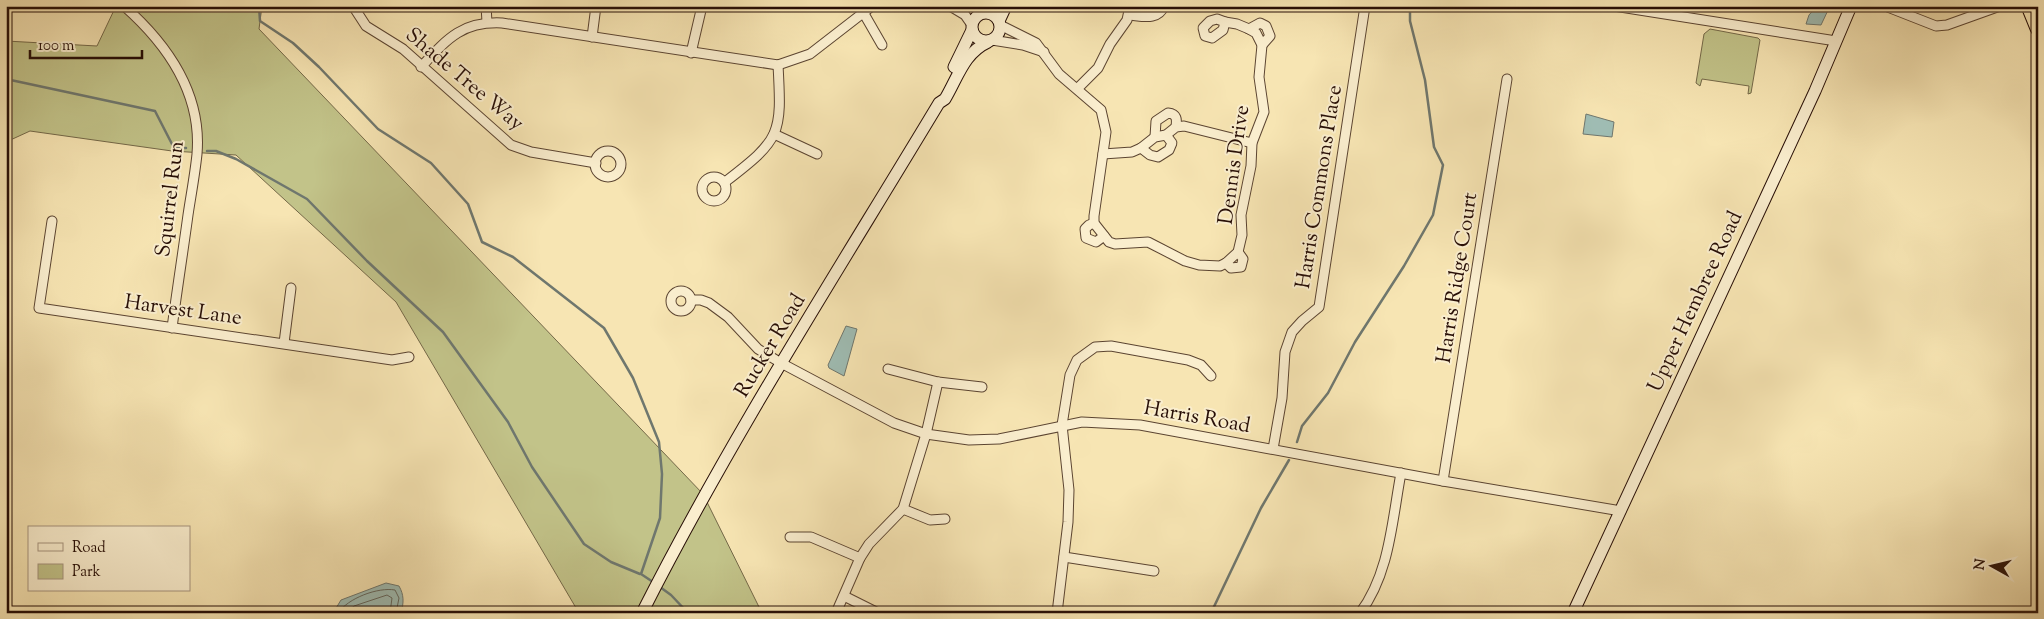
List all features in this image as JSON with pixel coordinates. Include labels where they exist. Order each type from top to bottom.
[{"type":"highway","points":[[2029,6],[2038,28]]},
{"type":"main road","points":[[1000,23],[995,16],[985,10],[975,18],[972,28],[977,39],[990,41],[1000,32],[1000,23],[1006,6]]},
{"type":"main road","name":"Upper Hembree Road","points":[[1574,613],[1851,6]]},
{"type":"main road","name":"Rucker Road","points":[[642,613],[702,498],[781,363],[939,102],[940,94],[972,28]]},
{"type":"main road","name":"Rucker Road","points":[[939,102],[945,99],[967,57],[976,48],[990,41]]},
{"type":"street","name":"Squirrel Run","points":[[124,6],[157,38],[170,56],[188,96],[195,118],[197,153],[172,328]]},
{"type":"street","name":"Shade Tree Way","points":[[353,6],[366,26],[403,49],[511,145],[531,152],[596,163]]},
{"type":"street","points":[[486,6],[488,22]]},
{"type":"street","points":[[592,37],[596,6]]},
{"type":"street","points":[[691,53],[702,6]]},
{"type":"street","points":[[421,67],[454,34],[470,26],[488,22],[778,65],[810,54],[872,6]]},
{"type":"street","points":[[950,6],[965,15],[972,28]]},
{"type":"street","points":[[1146,6],[1147,16]]},
{"type":"street","points":[[1078,88],[1098,68],[1129,10],[1147,16],[1158,15],[1164,6]]},
{"type":"street","name":"Harris Commons Place","points":[[1273,449],[1282,398],[1285,352],[1292,332],[1302,320],[1320,307],[1365,6]]},
{"type":"street","points":[[1614,6],[1836,41]]},
{"type":"street","points":[[1885,6],[1936,26],[1947,25],[2000,6]]},
{"type":"street","points":[[863,12],[882,46]]},
{"type":"street","points":[[1225,22],[1256,33],[1262,44]]},
{"type":"street","points":[[1000,23],[1020,36],[1031,40],[1044,52],[1059,74],[1078,88],[1101,110],[1106,132],[1094,223],[1108,242],[1115,244],[1148,242],[1185,261],[1214,267],[1226,263],[1231,268],[1241,267],[1243,259],[1238,252]]},
{"type":"street","name":"Dennis Drive","points":[[1226,263],[1238,252],[1242,235],[1241,215],[1251,166],[1252,143],[1264,112],[1259,77],[1262,44],[1270,36],[1266,26],[1260,23],[1249,29]]},
{"type":"street","points":[[990,41],[1023,45],[1044,52]]},
{"type":"street","points":[[725,182],[759,156],[774,134],[780,109],[778,65]]},
{"type":"street","name":"Harris Ridge Court","points":[[1443,481],[1507,79]]},
{"type":"street","points":[[1155,137],[1156,121],[1163,115],[1168,113],[1174,114],[1177,118],[1176,127]]},
{"type":"street","points":[[1103,154],[1124,154],[1141,148],[1155,137],[1166,135],[1176,127],[1192,126],[1216,135],[1252,143]]},
{"type":"street","points":[[774,134],[817,154]]},
{"type":"street","points":[[1141,148],[1150,155],[1158,157],[1165,154],[1172,143],[1166,135]]},
{"type":"street","name":"Harvest Lane","points":[[52,221],[39,308],[392,360],[409,357]]},
{"type":"street","points":[[1094,223],[1089,224],[1085,229],[1086,238],[1096,242],[1104,236]]},
{"type":"street","points":[[284,343],[291,288]]},
{"type":"street","name":"Harris Road","points":[[691,300],[701,300],[709,303],[728,317],[758,349],[781,363],[878,415],[926,434],[969,440],[999,439],[1062,425],[1102,421],[1140,425],[1443,481],[1621,511]]},
{"type":"street","points":[[1057,613],[1064,557],[1069,490],[1062,425],[1074,366],[1082,355],[1095,347],[1111,346],[1188,360],[1200,365],[1211,376]]},
{"type":"street","points":[[888,369],[938,382],[982,387]]},
{"type":"street","points":[[836,613],[860,558],[876,536],[903,509],[926,434],[938,382]]},
{"type":"street","points":[[1360,613],[1378,582],[1401,473]]},
{"type":"street","points":[[903,509],[930,520],[945,519]]},
{"type":"street","points":[[790,537],[811,537],[860,558]]},
{"type":"street","points":[[1064,557],[1154,571]]},
{"type":"street","points":[[844,596],[878,613]]},
{"type":"green space","points":[[116,6],[262,6],[259,29],[703,494],[762,613],[579,613],[396,302],[236,155],[172,151],[30,131],[6,142],[6,41],[97,46]]},
{"type":"green space","points":[[1710,29],[1758,38],[1760,40],[1751,93],[1748,94],[1749,86],[1702,79],[1700,86],[1696,83],[1704,34]]},
{"type":"green space","points":[[2038,334],[2038,394],[2032,372]]},
{"type":"water","points":[[1817,6],[1830,6],[1821,25],[1806,24],[1809,15]]},
{"type":"water","points":[[1586,114],[1614,122],[1612,137],[1583,134]]},
{"type":"water","points":[[846,326],[857,329],[844,376],[829,368],[828,365]]},
{"type":"water","points":[[386,583],[399,586],[402,592],[403,605],[401,613],[333,613],[341,600]]},
{"type":"waterway","points":[[259,6],[260,21],[293,43],[319,67],[378,129],[431,163],[468,204],[482,242],[513,257],[604,328],[633,378],[659,442],[662,474],[660,518],[641,574],[653,582]]},
{"type":"waterway","points":[[1297,442],[1302,426],[1328,393],[1355,342],[1404,266],[1433,215],[1443,165],[1434,147],[1425,80],[1410,21],[1410,6]]},
{"type":"waterway","points":[[6,79],[155,111],[174,148],[186,148]]},
{"type":"waterway","points":[[207,151],[216,151],[236,159],[307,199],[367,261],[443,332],[508,422],[532,467],[584,544],[611,562],[640,574]]},
{"type":"waterway","points":[[1211,613],[1261,508],[1289,460]]},
{"type":"waterway","points":[[660,587],[671,595],[688,613]]}]
